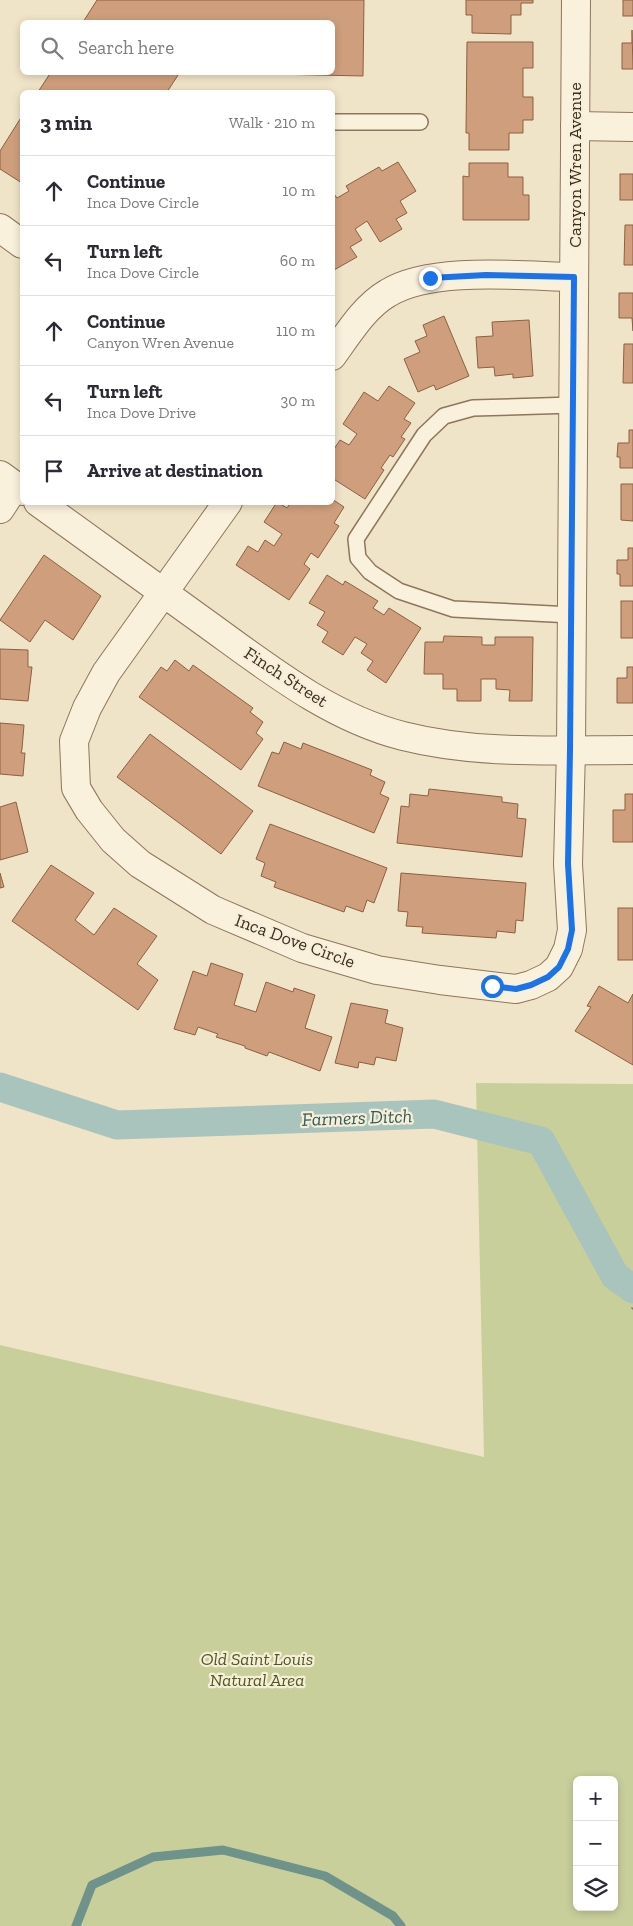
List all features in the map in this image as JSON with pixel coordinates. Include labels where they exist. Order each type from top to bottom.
[{"type":"street","name":"Canyon Wren Avenue","points":[[570,750],[576,0]]},
{"type":"street","points":[[575,126],[633,127]]},
{"type":"street","points":[[0,228],[20,243]]},
{"type":"street","points":[[335,352],[369,308],[387,293],[407,284],[430,278],[459,276],[574,277]]},
{"type":"street","points":[[0,509],[13,484]]},
{"type":"street","name":"Finch Street","points":[[42,505],[301,691],[353,718],[402,736],[459,747],[510,750],[633,750]]},
{"type":"street","name":"Inca Dove Circle","points":[[226,505],[106,673],[87,708],[74,741],[76,788],[89,810],[113,840],[140,864],[213,910],[302,948],[377,970],[516,989],[531,985],[548,977],[559,967],[568,949],[572,930],[568,864],[570,750]]},
{"type":"lane","points":[[335,122],[420,122]]},
{"type":"lane","points":[[572,615],[453,609],[399,591],[370,572],[358,558],[356,539],[424,435],[444,416],[472,408],[573,405]]},
{"type":"green space","name":"Old Saint Louis Natural Area","points":[[476,1083],[633,1084],[633,1926],[0,1926],[0,1345],[484,1457]]},
{"type":"building","points":[[97,0],[364,0],[363,76],[318,75],[335,75],[335,20],[84,20]]},
{"type":"building","points":[[466,0],[533,0],[533,3],[521,3],[521,15],[511,15],[511,34],[472,33],[472,15],[466,15]]},
{"type":"building","points":[[623,0],[633,0],[633,16],[623,16]]},
{"type":"building","points":[[632,30],[633,69],[622,69],[622,43],[632,43]]},
{"type":"building","points":[[467,42],[533,42],[533,68],[523,68],[523,97],[533,97],[533,120],[523,120],[523,133],[509,133],[509,150],[469,150],[469,133],[466,133]]},
{"type":"building","points":[[49,75],[178,75],[168,90],[39,90]]},
{"type":"building","points":[[20,119],[20,182],[0,169],[0,151]]},
{"type":"building","points":[[398,162],[416,191],[400,201],[407,213],[396,219],[402,229],[380,242],[367,221],[355,229],[362,240],[350,247],[357,257],[335,269],[335,195],[337,198],[349,191],[346,186],[379,167],[382,171]]},
{"type":"building","points":[[469,163],[508,163],[508,177],[523,177],[523,195],[529,195],[529,220],[463,220],[463,176],[469,177]]},
{"type":"building","points":[[620,174],[633,174],[633,200],[620,200]]},
{"type":"building","points":[[625,225],[633,225],[633,265],[624,265]]},
{"type":"building","points":[[619,293],[633,293],[633,331],[632,318],[619,318]]},
{"type":"building","points":[[444,316],[469,376],[436,390],[434,385],[418,392],[404,359],[420,352],[415,341],[427,336],[423,325]]},
{"type":"building","points":[[529,320],[533,376],[513,378],[513,374],[495,376],[494,367],[478,368],[476,337],[493,336],[492,322]]},
{"type":"building","points":[[624,344],[633,344],[633,383],[623,383]]},
{"type":"building","points":[[389,386],[415,403],[404,419],[411,423],[401,437],[405,439],[393,457],[390,455],[381,468],[384,470],[365,499],[335,480],[335,448],[340,440],[349,445],[357,434],[343,424],[364,392],[378,401]]},
{"type":"building","points":[[629,430],[633,430],[633,468],[620,468],[620,457],[617,457],[618,443],[629,443]]},
{"type":"building","points":[[621,484],[633,484],[633,521],[621,520]]},
{"type":"building","points":[[335,501],[344,507],[334,523],[339,526],[318,558],[311,553],[304,564],[310,569],[289,600],[236,565],[248,546],[258,552],[265,540],[274,546],[282,534],[264,522],[275,505],[282,505],[287,508],[289,505],[335,505]]},
{"type":"building","points":[[628,548],[633,548],[633,586],[620,586],[620,574],[617,574],[617,560],[628,560]]},
{"type":"building","points":[[44,555],[101,596],[73,640],[45,620],[30,642],[0,620]]},
{"type":"building","points":[[327,575],[343,585],[345,581],[378,601],[373,608],[384,615],[389,608],[421,628],[386,683],[367,670],[373,661],[361,653],[367,644],[355,637],[343,655],[322,642],[328,632],[317,625],[325,612],[309,603]]},
{"type":"building","points":[[621,601],[633,601],[633,638],[621,638]]},
{"type":"building","points":[[444,636],[482,637],[482,645],[495,645],[495,637],[533,637],[532,701],[509,701],[510,690],[496,689],[496,679],[481,679],[481,701],[457,701],[457,689],[443,689],[443,674],[424,674],[425,642],[443,642]]},
{"type":"building","points":[[0,649],[28,650],[28,667],[32,667],[28,701],[0,699]]},
{"type":"building","points":[[175,660],[189,671],[193,665],[253,708],[250,712],[263,722],[256,733],[263,739],[241,770],[139,697],[161,667],[167,671]]},
{"type":"building","points":[[627,667],[633,667],[633,703],[617,703],[617,678],[627,678]]},
{"type":"building","points":[[0,723],[24,725],[21,753],[25,753],[23,776],[0,774]]},
{"type":"building","points":[[150,734],[253,811],[221,854],[117,777]]},
{"type":"building","points":[[284,742],[301,749],[303,743],[372,770],[370,775],[385,782],[380,794],[389,798],[374,833],[258,786],[272,752],[279,754]]},
{"type":"building","points":[[429,789],[502,797],[502,802],[518,804],[517,818],[526,819],[522,857],[397,843],[401,806],[409,807],[410,794],[428,796]]},
{"type":"building","points":[[625,794],[633,794],[633,842],[613,842],[613,810],[625,810]]},
{"type":"building","points":[[16,802],[28,852],[0,860],[0,807]]},
{"type":"building","points":[[270,824],[387,868],[374,903],[367,900],[363,912],[346,906],[344,912],[274,887],[276,882],[261,876],[265,863],[256,859]]},
{"type":"building","points":[[51,865],[94,893],[75,920],[94,935],[114,908],[157,936],[137,964],[158,980],[138,1010],[12,921]]},
{"type":"building","points":[[0,873],[4,887],[0,888]]},
{"type":"building","points":[[401,873],[526,883],[523,921],[516,920],[515,933],[497,931],[496,938],[422,933],[423,927],[406,926],[408,912],[398,911]]},
{"type":"building","points":[[618,908],[633,908],[633,960],[618,960]]},
{"type":"building","points":[[211,963],[243,974],[234,1005],[256,1012],[266,982],[293,992],[294,988],[315,995],[305,1028],[332,1037],[320,1071],[269,1052],[267,1056],[245,1048],[245,1046],[216,1037],[218,1034],[198,1027],[195,1035],[174,1029],[193,971],[207,976]]},
{"type":"building","points":[[599,986],[628,1003],[633,994],[633,1065],[575,1031],[591,1007],[587,1006]]},
{"type":"building","points":[[351,1003],[388,1010],[385,1023],[403,1028],[396,1061],[376,1057],[374,1065],[359,1062],[358,1068],[335,1063]]},
{"type":"waterway","name":"Farmers Ditch","points":[[0,1087],[117,1125],[434,1114],[541,1141],[615,1276],[633,1289]]},
{"type":"waterway","points":[[76,1926],[92,1885],[153,1857],[223,1850],[325,1876],[393,1916],[401,1926]]},
{"type":"route","points":[[430,278],[486,275],[574,277],[568,864],[572,930],[568,949],[559,967],[548,977],[531,985],[516,989],[492,986]]}]
